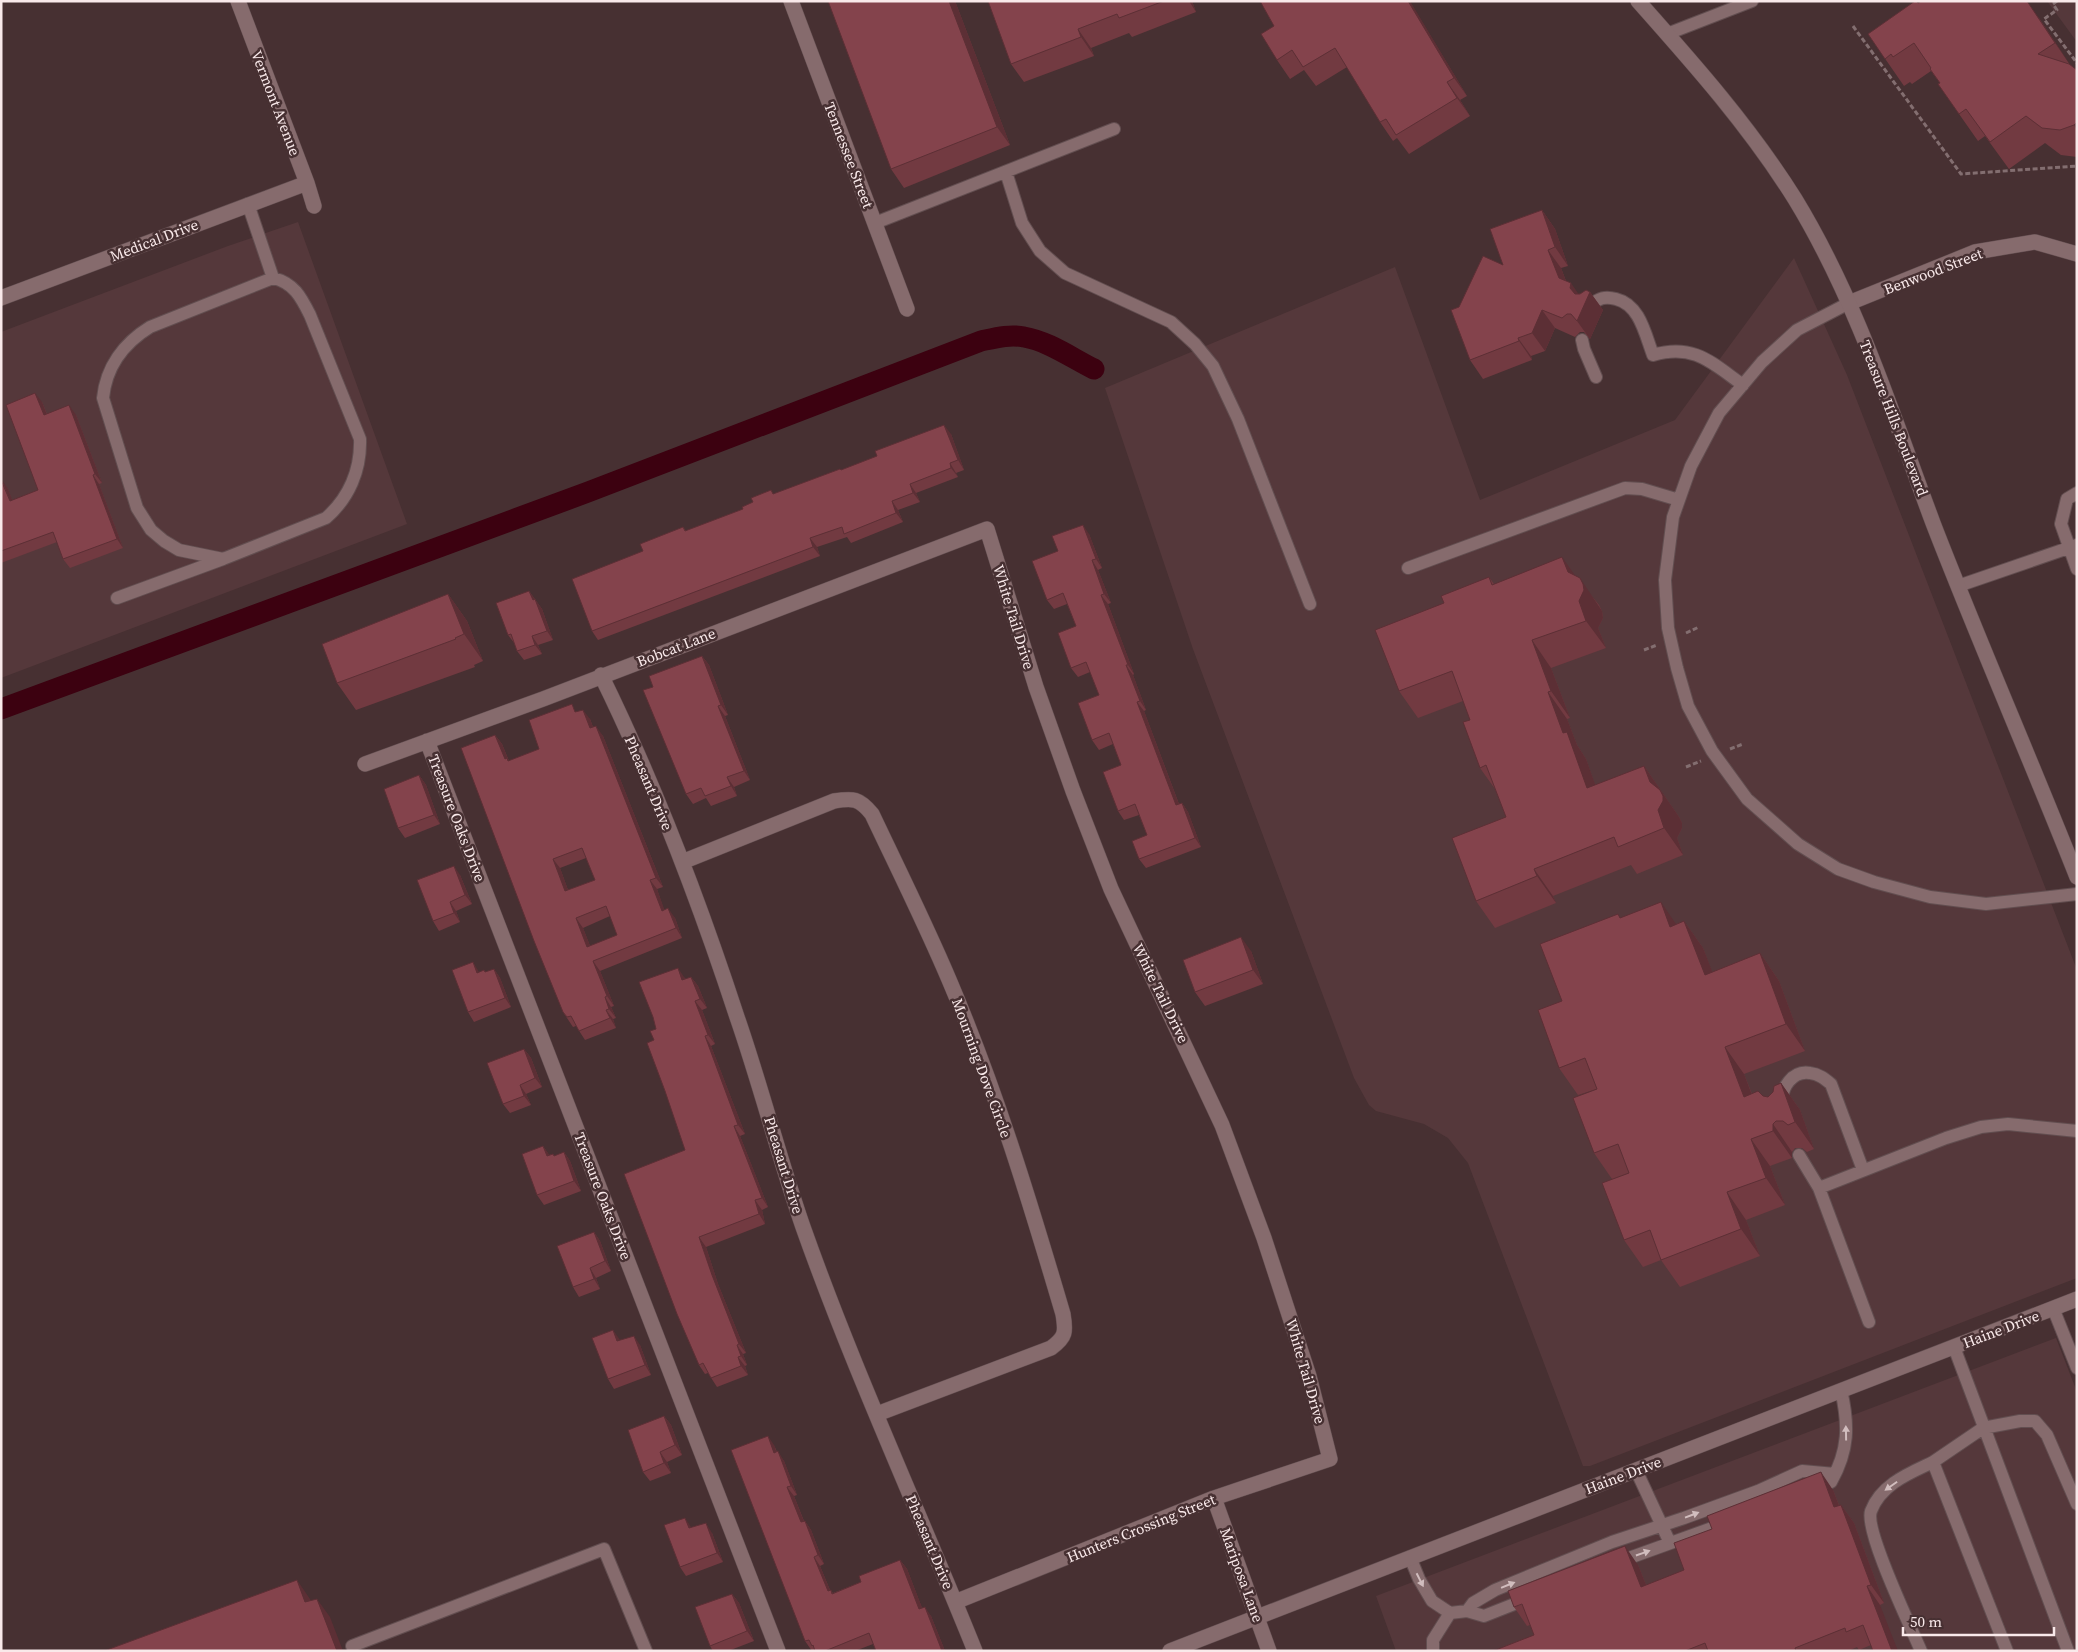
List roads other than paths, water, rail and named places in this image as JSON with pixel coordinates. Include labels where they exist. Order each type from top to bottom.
[{"type":"street","name":"Vermont Avenue","points":[[238,1],[314,206]]},
{"type":"street","name":"Tennessee Street","points":[[791,1],[907,309]]},
{"type":"street","name":"Treasure Hills Boulevard","points":[[1638,1],[1739,118],[1768,158],[1819,242],[1849,303],[1958,586],[2071,845],[2077,877]]},
{"type":"street","name":"Medical Drive","points":[[1,298],[307,183]]},
{"type":"street","name":"Benwood Street","points":[[1849,303],[1975,252],[2036,242],[2077,254]]},
{"type":"street","name":"Bobcat Lane","points":[[365,764],[987,529]]},
{"type":"street","name":"White Tail Drive","points":[[987,529],[1036,687],[1073,792],[1111,888],[1222,1125],[1264,1238],[1309,1376],[1330,1459]]},
{"type":"street","name":"Pheasant Drive","points":[[601,676],[618,709],[682,862],[738,1018],[803,1226],[841,1329],[975,1651]]},
{"type":"street","name":"Treasure Oaks Drive","points":[[427,741],[778,1651]]},
{"type":"street","name":"Mourning Dove Circle","points":[[682,862],[834,801],[848,799],[862,802],[872,814],[947,974],[974,1041],[1008,1136],[1063,1314],[1065,1328],[1062,1340],[1051,1348],[877,1414]]},
{"type":"street","name":"Haine Drive","points":[[1170,1651],[2077,1299]]},
{"type":"street","name":"Hunters Crossing Street","points":[[955,1602],[1214,1498],[1330,1459]]},
{"type":"street","name":"Mariposa Lane","points":[[1214,1498],[1269,1651]]},
{"type":"lane","points":[[1667,34],[1752,1]]},
{"type":"lane","points":[[874,223],[1114,129]]},
{"type":"lane","points":[[1006,172],[1022,223],[1040,251],[1064,273],[1171,322],[1195,344],[1213,366],[1238,419],[1310,604]]},
{"type":"lane","points":[[248,204],[273,273],[273,278]]},
{"type":"lane","points":[[117,598],[223,559],[326,518],[338,506],[354,478],[360,456],[360,439],[301,295],[294,288],[273,278],[150,327],[137,336],[123,350],[112,366],[104,383],[103,398],[137,508],[151,530],[179,550],[223,559]]},
{"type":"lane","points":[[1591,305],[1599,298],[1612,298],[1624,301],[1634,310],[1654,355],[1668,350],[1685,351],[1700,356],[1743,385]]},
{"type":"lane","points":[[1849,303],[1797,330],[1762,362],[1719,413],[1691,466],[1673,516],[1665,580],[1668,628],[1688,706],[1712,751],[1747,798],[1798,844],[1838,869],[1874,882],[1930,896],[1986,904],[2077,894]]},
{"type":"lane","points":[[1582,340],[1596,377]]},
{"type":"lane","points":[[1408,568],[1625,488],[1642,489],[1679,500]]},
{"type":"lane","points":[[2077,493],[2067,499],[2060,524],[2072,546],[2077,569]]},
{"type":"lane","points":[[1958,586],[2072,546]]},
{"type":"lane","points":[[1785,1116],[1781,1094],[1786,1084],[1795,1076],[1808,1072],[1820,1076],[1831,1084],[1863,1170]]},
{"type":"lane","points":[[1819,1188],[1946,1138],[1981,1127],[2008,1124],[2077,1131]]},
{"type":"lane","points":[[1799,1155],[1819,1188],[1869,1322]]},
{"type":"lane","points":[[2053,1308],[2077,1368]]},
{"type":"lane","points":[[1954,1347],[2068,1651]]},
{"type":"lane","points":[[1806,1492],[1831,1482],[1846,1447],[1845,1409],[1841,1390]]},
{"type":"lane","points":[[1921,1651],[1874,1539],[1871,1512],[1883,1491],[1905,1475],[1933,1462],[1983,1428],[2020,1420],[2035,1421],[2047,1435],[2077,1504]]},
{"type":"lane","points":[[1933,1462],[2007,1651]]},
{"type":"lane","points":[[1636,1470],[1670,1543]]},
{"type":"lane","points":[[1467,1611],[1473,1603],[1495,1590],[1612,1542],[1758,1490],[1802,1471],[1835,1474]]},
{"type":"lane","points":[[1610,1565],[1739,1518]]},
{"type":"lane","points":[[352,1646],[604,1548],[646,1651]]},
{"type":"lane","points":[[1410,1558],[1419,1580],[1432,1601],[1450,1613],[1467,1611],[1484,1616],[1539,1594]]},
{"type":"lane","points":[[1433,1651],[1433,1640],[1450,1613]]},
{"type":"waterway","points":[[1,709],[588,492],[981,341],[1013,336],[1033,339],[1051,346],[1094,369]]}]
